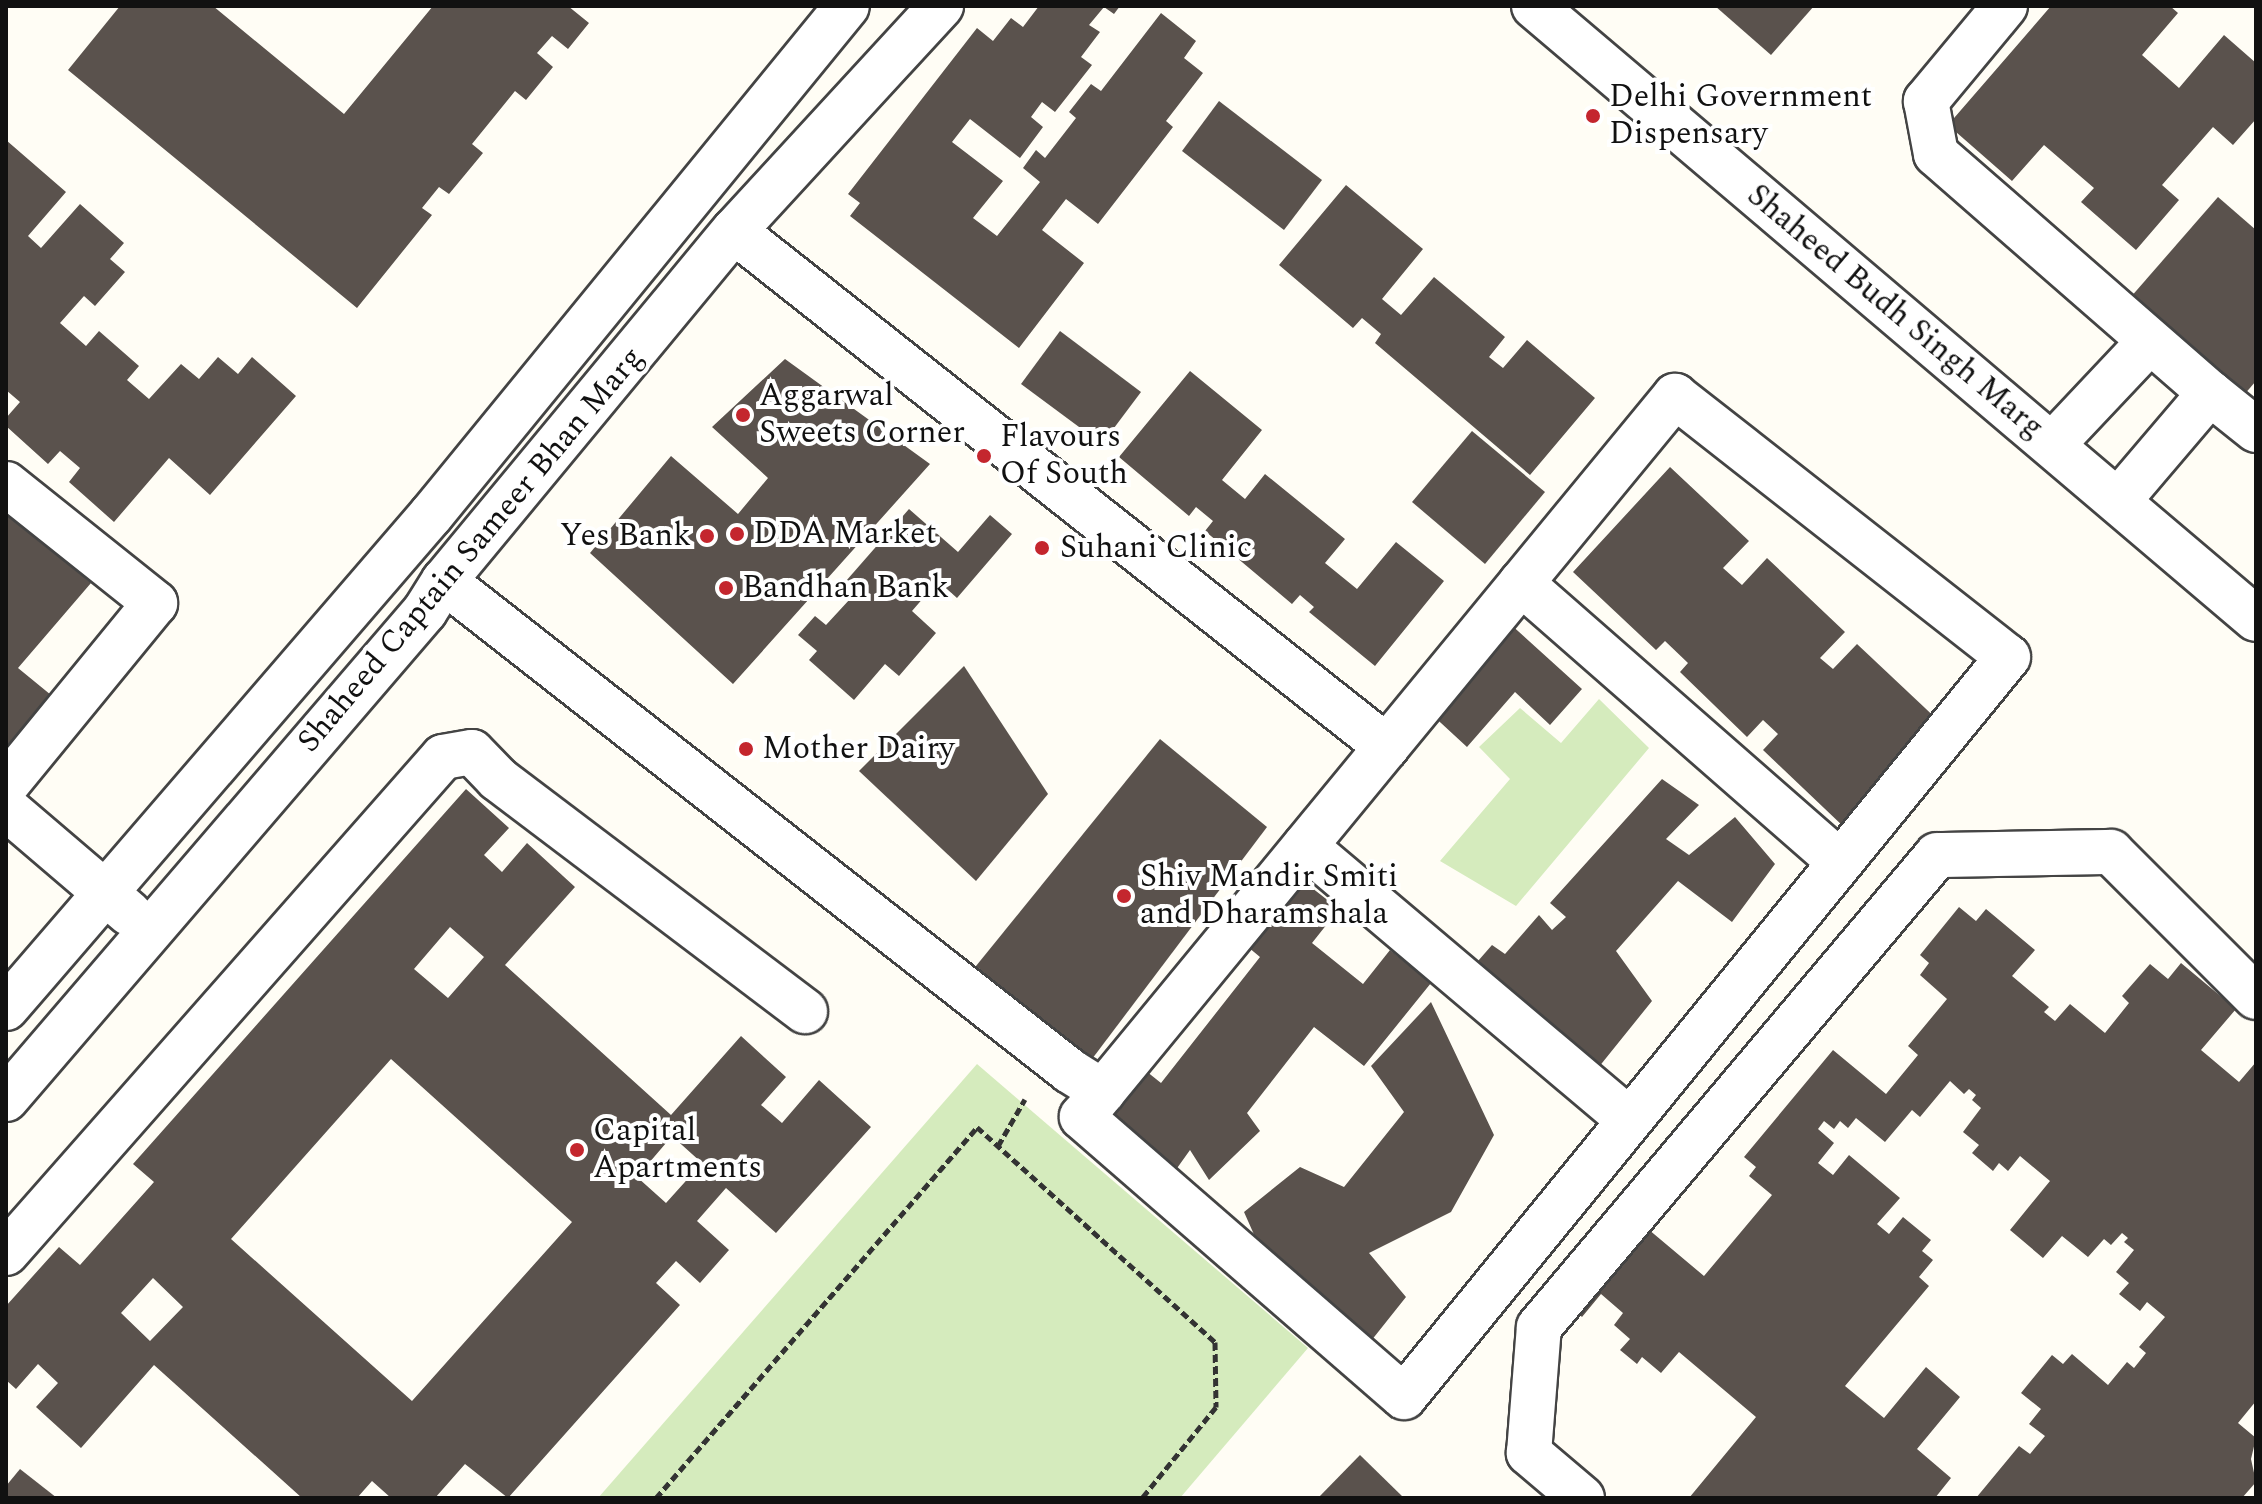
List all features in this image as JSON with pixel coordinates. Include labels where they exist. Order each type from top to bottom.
[{"type":"street","name":"Shaheed Captain Sameer Bhan Marg","points":[[6,1008],[108,895],[431,515],[847,6]]},
{"type":"street","name":"Shaheed Captain Sameer Bhan Marg","points":[[6,1099],[425,611],[444,581],[734,231],[941,6]]},
{"type":"street","name":"Shaheed Budh Singh Marg","points":[[1534,6],[2256,619]]},
{"type":"street","points":[[2005,6],[1926,101],[1936,154],[2149,342],[2256,430]]},
{"type":"street","points":[[734,231],[1387,747]]},
{"type":"street","points":[[2052,445],[2149,342]]},
{"type":"street","points":[[2118,501],[2210,393]]},
{"type":"street","points":[[1675,396],[2008,657],[1838,861],[1404,1397],[1082,1117],[1096,1089],[1387,747],[1675,396]]},
{"type":"street","points":[[6,484],[155,603],[6,785]]},
{"type":"street","points":[[444,581],[1096,1089]]},
{"type":"street","points":[[1521,583],[1838,861]]},
{"type":"street","points":[[6,1253],[443,757],[472,752],[498,779],[805,1011]]},
{"type":"street","points":[[6,808],[150,931]]},
{"type":"street","points":[[1305,846],[1629,1120]]},
{"type":"street","points":[[1582,1498],[1529,1453],[1539,1327],[1937,855],[2111,852],[2256,997]]},
{"type":"path","points":[[656,1498],[977,1127],[1215,1342],[1216,1407],[1142,1498]]},
{"type":"green space","points":[[1599,699],[1649,748],[1516,906],[1440,861],[1510,779],[1479,747],[1520,708],[1561,743]]},
{"type":"green space","points":[[977,1064],[1308,1348],[1180,1498],[598,1498]]},
{"type":"building","points":[[120,6],[213,6],[344,114],[433,6],[568,6],[589,23],[568,49],[552,36],[537,53],[553,67],[526,100],[515,91],[472,144],[483,153],[449,194],[439,187],[422,208],[432,215],[357,308],[68,70]]},
{"type":"building","points":[[1039,6],[1120,6],[1114,14],[1104,7],[1089,25],[1100,32],[1081,57],[1092,65],[1055,112],[1042,102],[1031,117],[1043,127],[1020,158],[970,119],[952,142],[1003,181],[973,218],[997,236],[1040,182],[1023,168],[1036,150],[1045,158],[1076,118],[1069,112],[1091,84],[1101,91],[1161,13],[1196,41],[1184,58],[1203,73],[1166,121],[1173,127],[1098,224],[1066,199],[1042,230],[1084,263],[1019,348],[850,216],[860,203],[848,194],[977,28],[993,41],[1011,18],[1023,27]]},
{"type":"building","points":[[1715,6],[1814,6],[1771,55]]},
{"type":"building","points":[[2051,6],[2170,6],[2178,13],[2142,55],[2179,88],[2224,35],[2256,63],[2256,119],[2233,145],[2213,127],[2162,185],[2179,200],[2136,250],[2081,202],[2094,188],[2044,145],[2012,181],[1948,125]]},
{"type":"building","points":[[1219,101],[1322,180],[1284,230],[1182,151]]},
{"type":"building","points":[[6,140],[66,192],[28,236],[41,248],[80,204],[124,243],[110,259],[125,272],[95,306],[84,296],[60,323],[86,346],[99,331],[139,366],[127,380],[149,399],[181,364],[199,379],[218,357],[238,374],[252,357],[296,396],[210,495],[169,458],[114,522],[69,482],[80,468],[60,451],[48,464],[6,426],[6,418],[20,402],[6,390]]},
{"type":"building","points":[[1346,185],[1423,249],[1382,299],[1401,315],[1434,277],[1505,337],[1489,357],[1503,368],[1527,340],[1595,398],[1530,475],[1375,343],[1381,334],[1362,318],[1353,328],[1279,265]]},
{"type":"building","points":[[2218,197],[2256,230],[2256,381],[2236,404],[2123,306]]},
{"type":"building","points":[[1060,331],[1141,392],[1102,444],[1021,384]]},
{"type":"building","name":"DDA Market","points":[[785,359],[930,464],[733,684],[590,553],[671,456],[738,514],[768,478],[712,427]]},
{"type":"building","points":[[1190,371],[1262,430],[1222,480],[1245,499],[1265,474],[1345,539],[1325,563],[1357,589],[1396,542],[1444,581],[1375,666],[1309,612],[1314,607],[1300,595],[1292,604],[1205,531],[1213,521],[1196,507],[1189,516],[1119,457]]},
{"type":"building","points":[[1472,431],[1545,492],[1485,564],[1412,502]]},
{"type":"building","points":[[1670,467],[1749,541],[1723,568],[1742,585],[1767,558],[1845,632],[1820,658],[1833,669],[1857,644],[1942,724],[1845,828],[1763,750],[1778,734],[1763,720],[1747,737],[1680,672],[1688,663],[1665,641],[1656,650],[1573,572]]},
{"type":"building","points":[[909,509],[958,552],[990,515],[1012,534],[957,598],[938,581],[912,611],[936,633],[899,676],[885,664],[854,700],[809,660],[817,651],[798,635],[815,616],[826,625],[850,599],[839,589]]},
{"type":"building","points":[[6,510],[91,583],[18,668],[62,704],[6,769]]},
{"type":"building","points":[[1508,622],[1582,689],[1550,725],[1515,692],[1467,747],[1428,711]]},
{"type":"building","points":[[964,666],[1048,794],[976,881],[859,771]]},
{"type":"building","name":"Shiv Mandir Smiti and Dharamshala","points":[[1160,739],[1267,827],[1089,1063],[976,966]]},
{"type":"building","points":[[1662,779],[1699,805],[1666,839],[1689,855],[1735,817],[1775,864],[1732,922],[1678,881],[1616,951],[1652,1001],[1594,1073],[1464,977],[1492,945],[1505,954],[1539,915],[1552,930],[1566,917],[1550,903]]},
{"type":"building","name":"Capital Apartments","points":[[466,789],[509,828],[484,855],[502,872],[527,843],[575,887],[505,965],[671,1115],[741,1036],[786,1077],[761,1105],[782,1123],[819,1080],[871,1127],[776,1233],[726,1188],[697,1221],[729,1250],[700,1283],[676,1261],[656,1283],[680,1305],[508,1498],[465,1464],[435,1498],[391,1498],[372,1481],[357,1498],[302,1498],[154,1365],[81,1448],[36,1407],[58,1383],[38,1364],[16,1389],[6,1380],[6,1306],[59,1247],[80,1265],[154,1182],[133,1164]],"holes":[[[450,927],[484,957],[448,998],[414,969]],[[391,1059],[572,1222],[412,1401],[231,1239]],[[672,1136],[702,1163],[666,1203],[637,1177]],[[153,1278],[183,1307],[150,1341],[121,1313]]]},
{"type":"building","points":[[1289,870],[1339,909],[1312,943],[1363,984],[1390,950],[1431,983],[1364,1066],[1314,1027],[1247,1113],[1260,1131],[1209,1180],[1190,1150],[1175,1171],[1100,1110],[1136,1063],[1161,1083],[1260,957],[1236,937]]},
{"type":"building","points":[[1959,907],[1976,921],[1986,909],[2035,950],[2012,976],[2049,1007],[2044,1012],[2055,1021],[2070,1004],[2105,1033],[2129,1003],[2122,996],[2150,964],[2168,979],[2181,963],[2236,1009],[2201,1050],[2239,1082],[2256,1062],[2256,1401],[2238,1423],[2256,1438],[2251,1459],[2256,1482],[2242,1498],[1976,1498],[2019,1446],[2030,1454],[2045,1436],[2029,1424],[2041,1409],[2021,1393],[2052,1355],[2063,1364],[2072,1354],[2108,1385],[2127,1362],[2134,1368],[2146,1353],[2139,1347],[2165,1317],[2147,1302],[2140,1311],[2119,1294],[2129,1283],[2116,1272],[2134,1250],[2124,1242],[2128,1238],[2122,1233],[2111,1245],[2104,1239],[2088,1257],[2062,1236],[2043,1258],[2010,1230],[2050,1181],[2020,1156],[2008,1171],[1999,1163],[1993,1171],[1972,1153],[1979,1145],[1963,1132],[1981,1108],[1972,1100],[1976,1095],[1969,1089],[1964,1094],[1950,1081],[1920,1117],[1912,1110],[1885,1142],[1856,1118],[1848,1128],[1840,1121],[1834,1129],[1824,1121],[1818,1129],[1834,1143],[1818,1163],[1833,1175],[1849,1155],[1900,1198],[1877,1224],[1889,1234],[1903,1217],[1931,1240],[1922,1251],[1933,1260],[1919,1277],[1929,1286],[1845,1386],[1884,1418],[1926,1367],[1960,1397],[1917,1449],[1951,1478],[1935,1498],[1689,1498],[1756,1417],[1679,1352],[1661,1373],[1642,1357],[1637,1364],[1620,1350],[1630,1339],[1614,1325],[1623,1313],[1601,1294],[1582,1317],[1569,1304],[1648,1229],[1704,1276],[1772,1195],[1749,1176],[1756,1167],[1744,1157],[1833,1050],[1886,1094],[1918,1055],[1908,1046],[1947,999],[1920,975],[1929,963],[1920,955]]},
{"type":"building","points":[[1431,1002],[1494,1135],[1451,1212],[1369,1253],[1406,1297],[1363,1351],[1272,1275],[1244,1212],[1300,1167],[1344,1187],[1404,1112],[1371,1066]]},
{"type":"building","points":[[1360,1455],[1404,1498],[1318,1498]]},
{"type":"building","points":[[20,1469],[57,1498],[6,1498],[6,1486]]},
{"type":"place","name":"Delhi Government Dispensary","points":[[1593,116]]},
{"type":"place","name":"Aggarwal Sweets Corner","points":[[743,415]]},
{"type":"place","name":"Flavours Of South","points":[[984,456]]},
{"type":"place","name":"DDA Market","points":[[737,534]]},
{"type":"place","name":"Yes Bank","points":[[707,536]]},
{"type":"place","name":"Suhani Clinic","points":[[1042,548]]},
{"type":"place","name":"Bandhan Bank","points":[[726,588]]},
{"type":"place","name":"Mother Dairy","points":[[746,749]]},
{"type":"place","name":"Shiv Mandir Smiti and Dharamshala","points":[[1124,896]]},
{"type":"place","name":"Capital Apartments","points":[[577,1150]]}]
